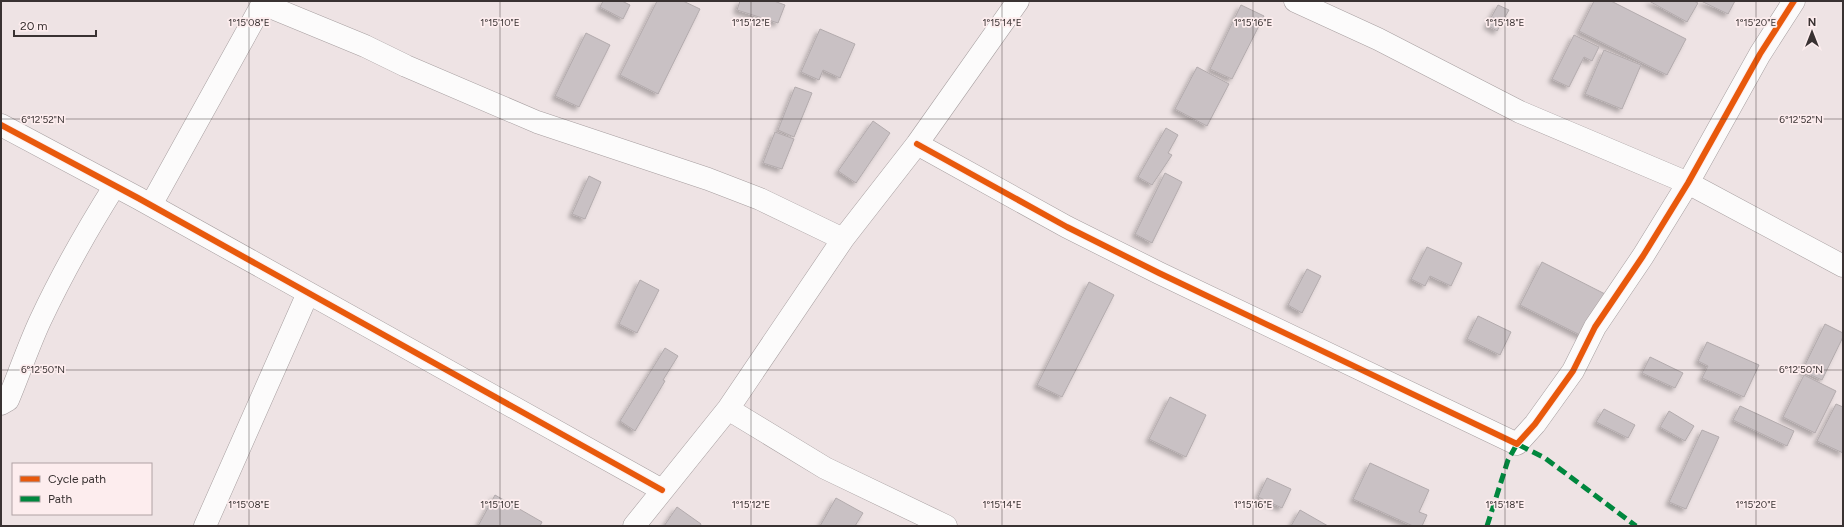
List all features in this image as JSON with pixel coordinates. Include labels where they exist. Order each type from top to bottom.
[{"type":"street","points":[[634,526],[728,409],[843,239],[916,144],[1018,1]]},
{"type":"street","points":[[1295,1],[1378,39],[1520,112],[1688,183],[1843,266]]},
{"type":"street","points":[[916,144],[1068,227],[1145,266],[1517,444],[1535,424],[1573,371],[1595,327],[1643,256],[1688,183],[1749,72],[1794,1]]},
{"type":"street","points":[[151,205],[263,2],[365,46],[406,66],[537,122],[708,179],[752,196],[843,239]]},
{"type":"street","points":[[1,125],[151,205],[662,490]]},
{"type":"street","points":[[1,404],[8,400],[40,322],[64,273],[88,227],[114,186]]},
{"type":"street","points":[[205,526],[308,293]]},
{"type":"street","points":[[728,409],[825,468],[946,526]]},
{"type":"building","points":[[603,1],[622,1],[630,5],[623,19],[600,7]]},
{"type":"building","points":[[657,1],[683,1],[700,9],[658,94],[620,75]]},
{"type":"building","points":[[740,1],[774,1],[785,5],[778,23],[737,10]]},
{"type":"building","points":[[1594,1],[1611,1],[1686,39],[1667,75],[1579,31]]},
{"type":"building","points":[[1649,1],[1694,1],[1698,3],[1687,22]]},
{"type":"building","points":[[1701,1],[1735,1],[1728,14]]},
{"type":"building","points":[[1241,5],[1264,16],[1232,79],[1210,69]]},
{"type":"building","points":[[1498,5],[1509,10],[1497,31],[1487,25]]},
{"type":"building","points":[[820,29],[855,44],[840,78],[823,70],[819,80],[801,72]]},
{"type":"building","points":[[586,33],[610,45],[579,107],[555,96]]},
{"type":"building","points":[[1574,35],[1599,47],[1592,61],[1584,57],[1569,87],[1552,79]]},
{"type":"building","points":[[1604,50],[1641,65],[1622,109],[1585,94]]},
{"type":"building","points":[[1197,67],[1229,84],[1207,126],[1175,109]]},
{"type":"building","points":[[795,87],[812,93],[794,137],[778,130]]},
{"type":"building","points":[[873,121],[890,133],[856,183],[838,171]]},
{"type":"building","points":[[1166,128],[1178,135],[1168,153],[1172,155],[1152,185],[1138,177]]},
{"type":"building","points":[[775,132],[794,139],[782,169],[763,163]]},
{"type":"building","points":[[1165,173],[1182,182],[1152,243],[1135,234]]},
{"type":"building","points":[[589,176],[601,182],[585,219],[572,214]]},
{"type":"building","points":[[1427,247],[1462,263],[1451,286],[1430,276],[1425,286],[1411,279]]},
{"type":"building","points":[[1542,262],[1605,294],[1584,337],[1520,305]]},
{"type":"building","points":[[1307,269],[1321,276],[1302,313],[1288,305]]},
{"type":"building","points":[[640,280],[659,290],[637,333],[619,324]]},
{"type":"building","points":[[1089,282],[1114,295],[1062,397],[1037,385]]},
{"type":"building","points":[[1478,316],[1511,332],[1500,355],[1467,339]]},
{"type":"building","points":[[1825,324],[1843,333],[1843,337],[1822,380],[1802,371]]},
{"type":"building","points":[[1707,342],[1759,365],[1744,397],[1702,378],[1708,366],[1698,361]]},
{"type":"building","points":[[665,348],[678,356],[635,431],[620,421]]},
{"type":"building","points":[[1650,357],[1683,373],[1675,388],[1642,373]]},
{"type":"building","points":[[1804,375],[1836,391],[1815,433],[1783,417]]},
{"type":"building","points":[[1170,397],[1206,415],[1186,457],[1149,439]]},
{"type":"building","points":[[1836,404],[1843,407],[1843,453],[1817,441]]},
{"type":"building","points":[[1740,406],[1794,431],[1787,446],[1733,420]]},
{"type":"building","points":[[1604,409],[1635,425],[1628,438],[1596,422]]},
{"type":"building","points":[[1669,411],[1694,426],[1685,441],[1660,427]]},
{"type":"building","points":[[1702,430],[1719,437],[1686,509],[1669,502]]},
{"type":"building","points":[[1370,463],[1429,490],[1419,512],[1427,515],[1422,526],[1413,526],[1353,499]]},
{"type":"building","points":[[1267,478],[1291,489],[1282,508],[1258,497]]},
{"type":"building","points":[[495,495],[542,522],[540,526],[478,526]]},
{"type":"building","points":[[836,498],[863,513],[855,526],[820,526]]},
{"type":"building","points":[[677,507],[701,524],[700,526],[664,526]]},
{"type":"building","points":[[1300,510],[1328,526],[1291,526]]},
{"type":"marked path","points":[[1487,526],[1508,460],[1517,444],[1545,458],[1636,526]]},
{"type":"cycle path","points":[[917,144],[1067,227],[1159,273],[1517,444],[1535,424],[1573,371],[1595,327],[1643,256],[1688,183],[1760,54],[1794,1]]},
{"type":"cycle path","points":[[1,125],[138,198],[662,490]]}]
